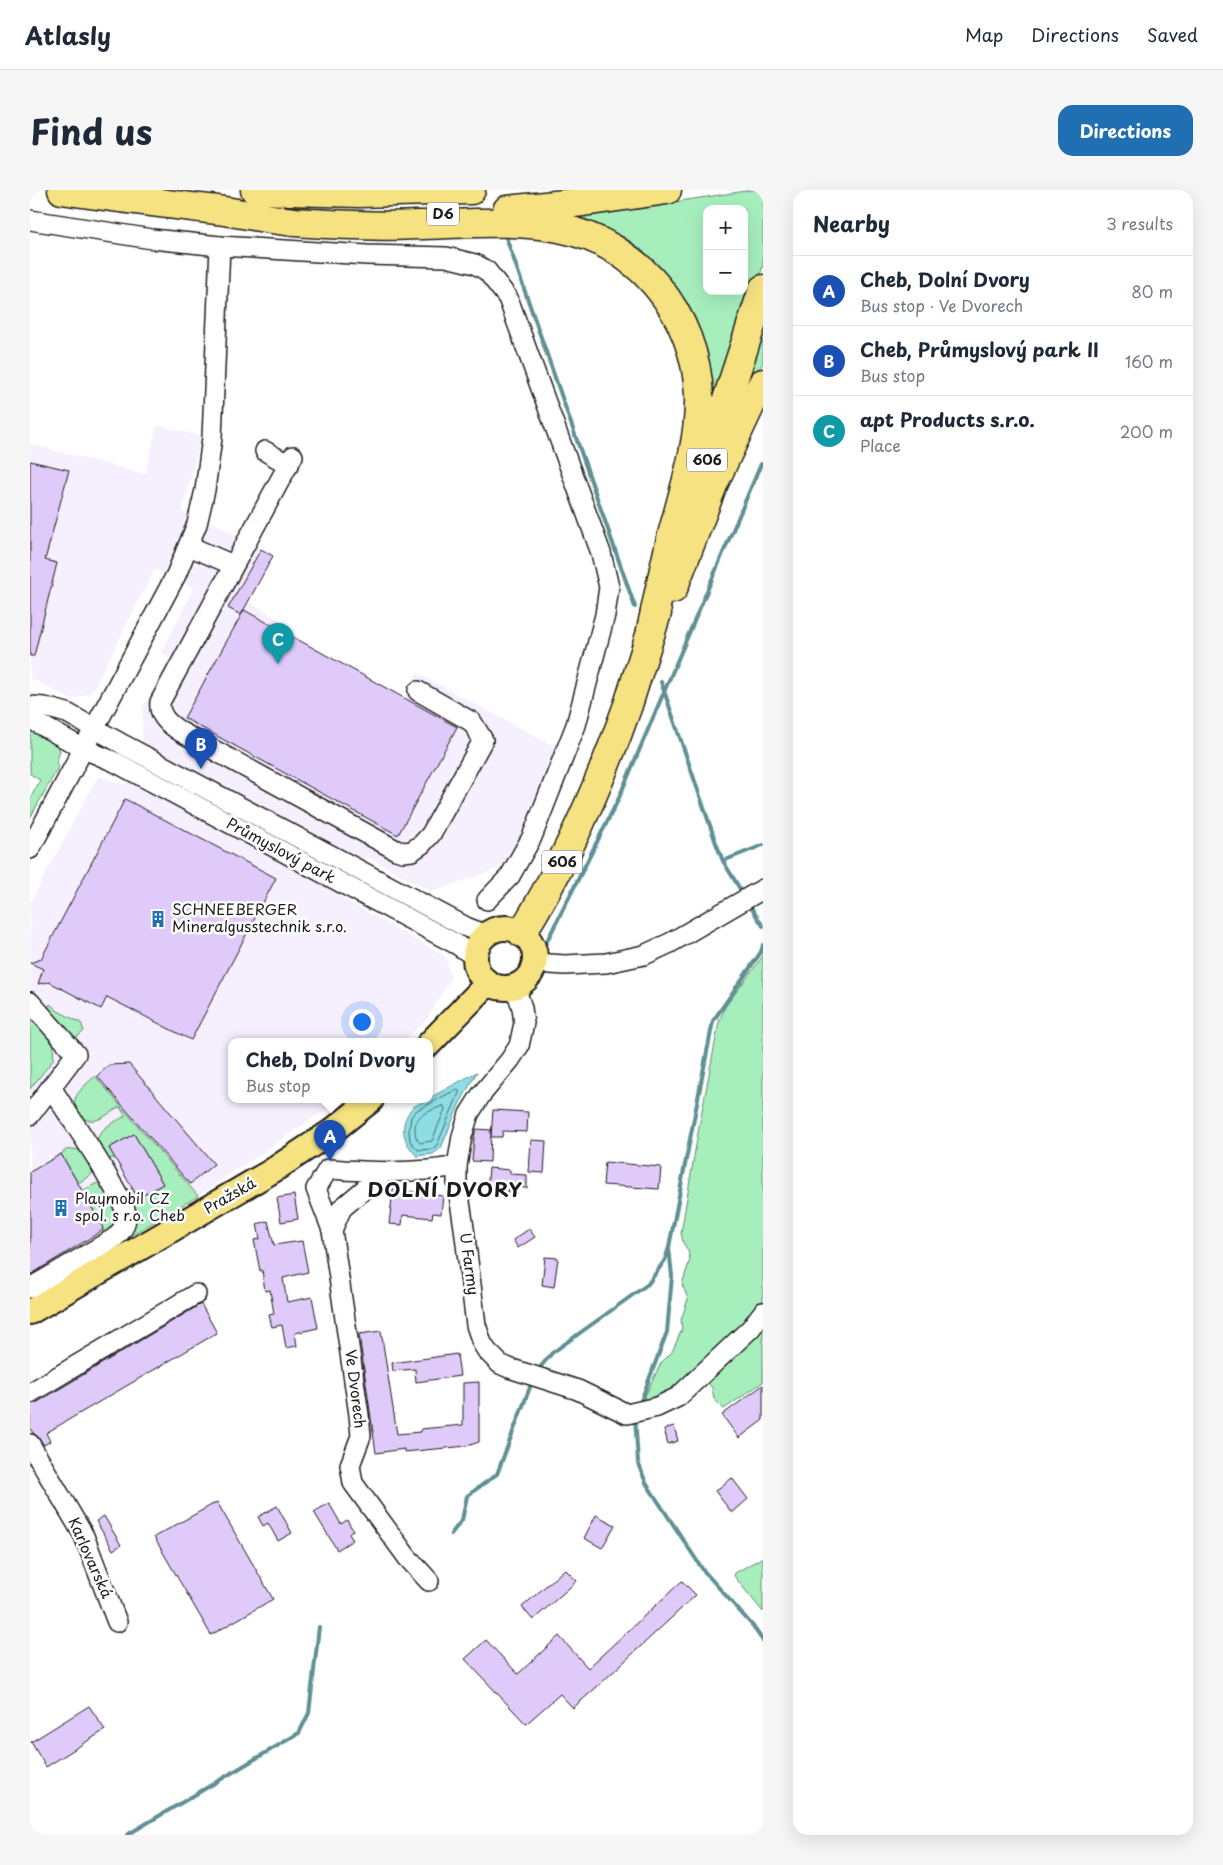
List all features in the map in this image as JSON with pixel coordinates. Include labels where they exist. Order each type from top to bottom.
[{"type":"highway","name":"D6","points":[[62,190],[125,200],[218,211],[306,215],[454,213],[583,202],[667,190]]},
{"type":"highway","name":"D6","points":[[255,190],[359,193],[471,190]]},
{"type":"highway","points":[[218,211],[306,223],[396,226],[486,223],[550,226],[570,231],[598,242],[622,255],[645,274],[665,295],[680,319],[694,363],[699,393],[699,413],[688,481],[672,536],[651,630]]},
{"type":"highway","name":"606","points":[[522,933],[547,891],[572,841],[596,788],[628,704],[763,289]]},
{"type":"highway","name":"606","points":[[651,630],[682,570],[714,485],[752,402],[763,383]]},
{"type":"main road","points":[[513,929],[522,933],[532,946],[534,963],[528,977],[514,986],[506,988],[496,987],[488,983],[478,972],[475,957],[476,948],[486,934],[495,930],[513,929]]},
{"type":"main road","points":[[433,1040],[488,983]]},
{"type":"main road","name":"Pražská","points":[[30,1312],[280,1166],[331,1132],[367,1103]]},
{"type":"street","points":[[30,220],[152,239],[220,246],[367,255],[446,256],[475,264],[487,271],[508,298],[601,553],[608,587],[605,615],[576,725],[551,791],[522,855],[510,876],[487,900]]},
{"type":"street","points":[[30,849],[189,546],[197,524],[205,490],[212,438],[220,246]]},
{"type":"street","points":[[265,451],[291,460],[160,702],[160,711],[176,728],[396,850],[408,852],[417,848],[431,834],[483,740],[472,722],[418,691]]},
{"type":"street","points":[[189,546],[233,565]]},
{"type":"street","name":"Průmyslový park","points":[[30,706],[45,707],[67,713],[466,927],[486,934]]},
{"type":"street","name":"Průmyslový park","points":[[30,719],[84,749],[115,762],[456,944],[475,957]]},
{"type":"street","points":[[534,963],[574,965],[606,963],[644,955],[670,943],[763,889]]},
{"type":"street","name":"U Farmy","points":[[514,986],[522,1008],[524,1023],[518,1046],[510,1060],[481,1095],[469,1114],[462,1136],[457,1166],[457,1182],[476,1325],[482,1343],[500,1364],[578,1390],[627,1414],[657,1407],[678,1398],[751,1328],[763,1312]]},
{"type":"street","points":[[30,1002],[76,1054],[30,1115]]},
{"type":"street","points":[[30,1288],[113,1239],[120,1234],[126,1222],[126,1214],[122,1202],[99,1162],[51,1088]]},
{"type":"street","name":"Ve Dvorech","points":[[429,1580],[407,1557],[353,1483],[350,1465],[361,1436],[360,1422],[332,1230],[316,1189],[328,1169],[385,1172],[435,1170],[457,1166]]},
{"type":"street","points":[[332,1230],[342,1208],[385,1172]]},
{"type":"street","points":[[30,1393],[196,1294]]},
{"type":"street","name":"Karlovarská","points":[[30,1444],[84,1536],[117,1622]]},
{"type":"shaded area","points":[[157,425],[201,436],[182,512],[216,524],[273,556],[248,602],[286,623],[282,631],[404,698],[417,673],[556,747],[514,850],[500,868],[432,892],[366,856],[342,898],[445,956],[451,978],[427,1019],[406,1038],[228,1038],[228,1103],[336,1103],[198,1196],[30,1295],[30,903],[98,776],[125,785],[142,741],[143,707],[170,658],[161,653],[194,588],[155,569],[92,692],[72,700],[30,678],[30,444],[145,474]]},
{"type":"green space","points":[[752,190],[763,190],[763,266],[713,421],[709,367],[597,228],[583,216]]},
{"type":"green space","points":[[763,335],[763,363],[743,392]]},
{"type":"green space","points":[[30,728],[57,744],[60,751],[56,764],[59,766],[30,818],[30,799],[40,780],[30,774]]},
{"type":"green space","points":[[763,956],[763,1301],[680,1387],[657,1398],[642,1402],[661,1363],[672,1352],[682,1329],[681,1320],[688,1299],[682,1284],[690,1260],[681,1233],[719,1022],[725,1007]]},
{"type":"green space","points":[[50,1004],[58,1011],[81,1023],[84,1031],[77,1037],[73,1036],[48,1009]]},
{"type":"green space","points":[[30,1015],[54,1046],[53,1060],[30,1089]]},
{"type":"green space","points":[[95,1076],[198,1196],[118,1243],[129,1191],[132,1188],[138,1198],[163,1184],[134,1134],[109,1148],[115,1158],[108,1159],[97,1142],[104,1129],[125,1116],[120,1107],[96,1120],[84,1118],[76,1110],[74,1105],[75,1099],[81,1089]]},
{"type":"green space","points":[[73,1149],[83,1153],[94,1169],[91,1175],[78,1183],[61,1154],[66,1150]]},
{"type":"green space","points":[[97,1183],[101,1184],[119,1214],[114,1229],[99,1237],[103,1232],[102,1225],[82,1191]]},
{"type":"green space","points":[[763,1323],[763,1382],[724,1409],[714,1399],[712,1388],[708,1383]]},
{"type":"green space","points":[[763,1557],[763,1612],[734,1576],[735,1573]]},
{"type":"water","points":[[477,1072],[459,1105],[441,1148],[433,1154],[417,1156],[405,1138],[405,1120],[413,1107],[420,1103],[433,1103],[433,1096]]},
{"type":"building","points":[[30,461],[69,470],[45,560],[57,563],[34,656],[30,656]]},
{"type":"building","points":[[261,549],[273,556],[241,615],[228,608]]},
{"type":"building","points":[[244,610],[457,727],[398,835],[184,718]]},
{"type":"building","name":"SCHNEEBERGER Mineralgusstechnik s.r.o.","points":[[125,799],[276,878],[191,1040],[107,997],[101,1009],[49,982],[38,984],[43,969],[30,963],[41,959]]},
{"type":"building","points":[[129,1064],[214,1164],[190,1184],[97,1076],[109,1065]]},
{"type":"building","points":[[493,1110],[528,1112],[527,1132],[503,1131],[502,1137],[491,1137]]},
{"type":"building","points":[[476,1129],[491,1130],[490,1162],[472,1161]]},
{"type":"building","points":[[134,1134],[163,1184],[138,1198],[109,1148]]},
{"type":"building","points":[[531,1140],[546,1141],[544,1173],[529,1172]]},
{"type":"building","name":"Playmobil CZ spol. s r.o. Cheb","points":[[61,1154],[102,1225],[103,1230],[30,1275],[30,1172]]},
{"type":"building","points":[[605,1162],[661,1167],[659,1189],[603,1185]]},
{"type":"building","points":[[489,1168],[510,1170],[510,1174],[527,1175],[527,1188],[509,1187],[509,1192],[487,1191]]},
{"type":"building","points":[[393,1189],[443,1196],[441,1214],[433,1213],[432,1218],[403,1215],[402,1225],[389,1224]]},
{"type":"building","points":[[294,1195],[298,1219],[281,1222],[277,1198]]},
{"type":"building","points":[[268,1221],[274,1245],[302,1241],[308,1272],[283,1278],[287,1302],[312,1297],[318,1328],[295,1333],[297,1346],[286,1348],[282,1325],[272,1327],[269,1315],[274,1314],[270,1290],[265,1291],[254,1240],[260,1239],[257,1224]]},
{"type":"building","points":[[529,1229],[535,1237],[518,1248],[513,1240]]},
{"type":"building","points":[[545,1257],[558,1258],[554,1287],[542,1285]]},
{"type":"building","points":[[201,1304],[217,1333],[46,1433],[50,1441],[44,1445],[33,1433],[30,1428],[30,1404],[36,1403]]},
{"type":"building","points":[[381,1331],[397,1434],[421,1432],[421,1429],[463,1425],[463,1383],[479,1382],[479,1442],[467,1446],[404,1452],[404,1449],[376,1453],[359,1334]]},
{"type":"building","points":[[457,1354],[460,1376],[416,1382],[415,1369],[393,1371],[392,1363]]},
{"type":"building","points":[[763,1385],[763,1420],[739,1438],[722,1415]]},
{"type":"building","points":[[674,1426],[678,1441],[668,1444],[664,1429]]},
{"type":"building","points":[[732,1478],[748,1499],[732,1513],[715,1491]]},
{"type":"building","points":[[217,1502],[273,1599],[211,1635],[154,1537]]},
{"type":"building","points":[[329,1503],[341,1524],[347,1520],[353,1530],[349,1534],[353,1540],[337,1550],[314,1512]]},
{"type":"building","points":[[277,1506],[292,1533],[278,1541],[268,1523],[263,1526],[258,1517]]},
{"type":"building","points":[[596,1515],[615,1525],[602,1548],[584,1538]]},
{"type":"building","points":[[104,1516],[121,1545],[113,1550],[96,1521]]},
{"type":"building","points":[[565,1569],[577,1581],[533,1620],[522,1607]]},
{"type":"building","points":[[682,1581],[696,1595],[573,1708],[560,1694],[526,1724],[465,1659],[486,1640],[518,1674],[559,1636],[588,1668]]},
{"type":"building","points":[[89,1706],[105,1730],[46,1767],[31,1742]]},
{"type":"waterway","points":[[506,237],[635,607]]},
{"type":"waterway","points":[[546,943],[618,800],[761,464]]},
{"type":"waterway","points":[[661,682],[716,843],[723,861],[740,889]]},
{"type":"waterway","points":[[723,861],[763,845]]},
{"type":"waterway","points":[[752,909],[763,926]]},
{"type":"waterway","points":[[537,1371],[552,1353],[648,1284],[665,1260],[713,1021],[761,952],[763,945]]},
{"type":"waterway","points":[[639,1406],[667,1332],[672,1276],[669,1248]]},
{"type":"waterway","points":[[451,1534],[462,1520],[467,1496],[497,1474],[532,1382]]},
{"type":"waterway","points":[[635,1417],[638,1462],[646,1483],[703,1570],[752,1625],[763,1641]]},
{"type":"waterway","points":[[127,1835],[299,1733],[309,1713],[319,1627]]},
{"type":"place","name":"apt Products s.r.o.","points":[[278,664]]},
{"type":"place","name":"Cheb, Průmyslový park II","points":[[201,769]]},
{"type":"place","name":"SCHNEEBERGER Mineralgusstechnik s.r.o.","points":[[158,919]]},
{"type":"place","name":"Cheb, Dolní Dvory","points":[[330,1161]]},
{"type":"place","name":"Playmobil CZ spol. s r.o. Cheb","points":[[61,1208]]},
{"type":"district","name":"DOLNÍ DVORY","points":[[445,1190]]}]
